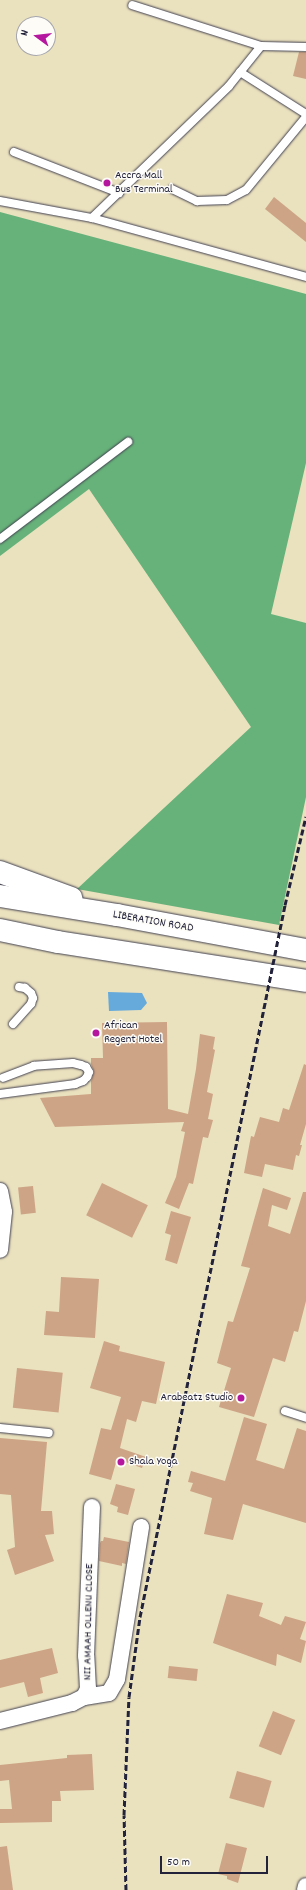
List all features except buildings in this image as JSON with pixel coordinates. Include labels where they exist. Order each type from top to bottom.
[{"type":"highway","points":[[0,872],[117,915]]},
{"type":"highway","name":"LIBERATION ROAD","points":[[0,896],[117,915],[306,950]]},
{"type":"highway","points":[[0,930],[58,942],[306,981]]},
{"type":"highway","points":[[0,944],[58,942]]},
{"type":"street","points":[[0,1191],[4,1212],[0,1250]]},
{"type":"street","name":"NII AMAAH OLLENU CLOSE","points":[[0,1721],[72,1703],[84,1697],[88,1689],[86,1656],[92,1507]]},
{"type":"street","points":[[84,1697],[109,1692],[117,1679],[141,1527]]},
{"type":"street","points":[[305,1890],[306,1886]]},
{"type":"lane","points":[[132,6],[261,46],[306,46]]},
{"type":"lane","points":[[92,218],[229,86],[261,46]]},
{"type":"lane","points":[[240,72],[306,114]]},
{"type":"lane","points":[[172,189],[196,201],[227,200],[246,190],[306,117]]},
{"type":"lane","points":[[14,152],[119,192]]},
{"type":"lane","points":[[0,201],[92,218],[306,277]]},
{"type":"lane","points":[[0,539],[128,442]]},
{"type":"lane","points":[[13,1024],[31,1004],[33,998],[31,993],[25,988],[19,987]]},
{"type":"lane","points":[[73,1063],[81,1064],[86,1067],[89,1072],[83,1081],[74,1084],[1,1093],[1,1077],[34,1066],[73,1063]]},
{"type":"lane","points":[[285,1411],[306,1418]]},
{"type":"lane","points":[[0,1428],[49,1433]]},
{"type":"green space","points":[[0,212],[306,294],[306,463],[271,614],[306,623],[306,797],[279,925],[77,889],[251,727],[89,489],[0,556]]},
{"type":"water","points":[[108,992],[142,993],[147,1003],[141,1010],[109,1011]]},
{"type":"railway","points":[[126,1890],[124,1815],[129,1697],[140,1617],[285,905],[306,816]]},
{"type":"place","name":"Accra Mall Bus Terminal","points":[[107,183]]},
{"type":"place","name":"African Regent Hotel","points":[[96,1033]]},
{"type":"place","name":"Arabeatz Studio","points":[[241,1398]]},
{"type":"place","name":"Shala Yoga","points":[[121,1462]]}]
